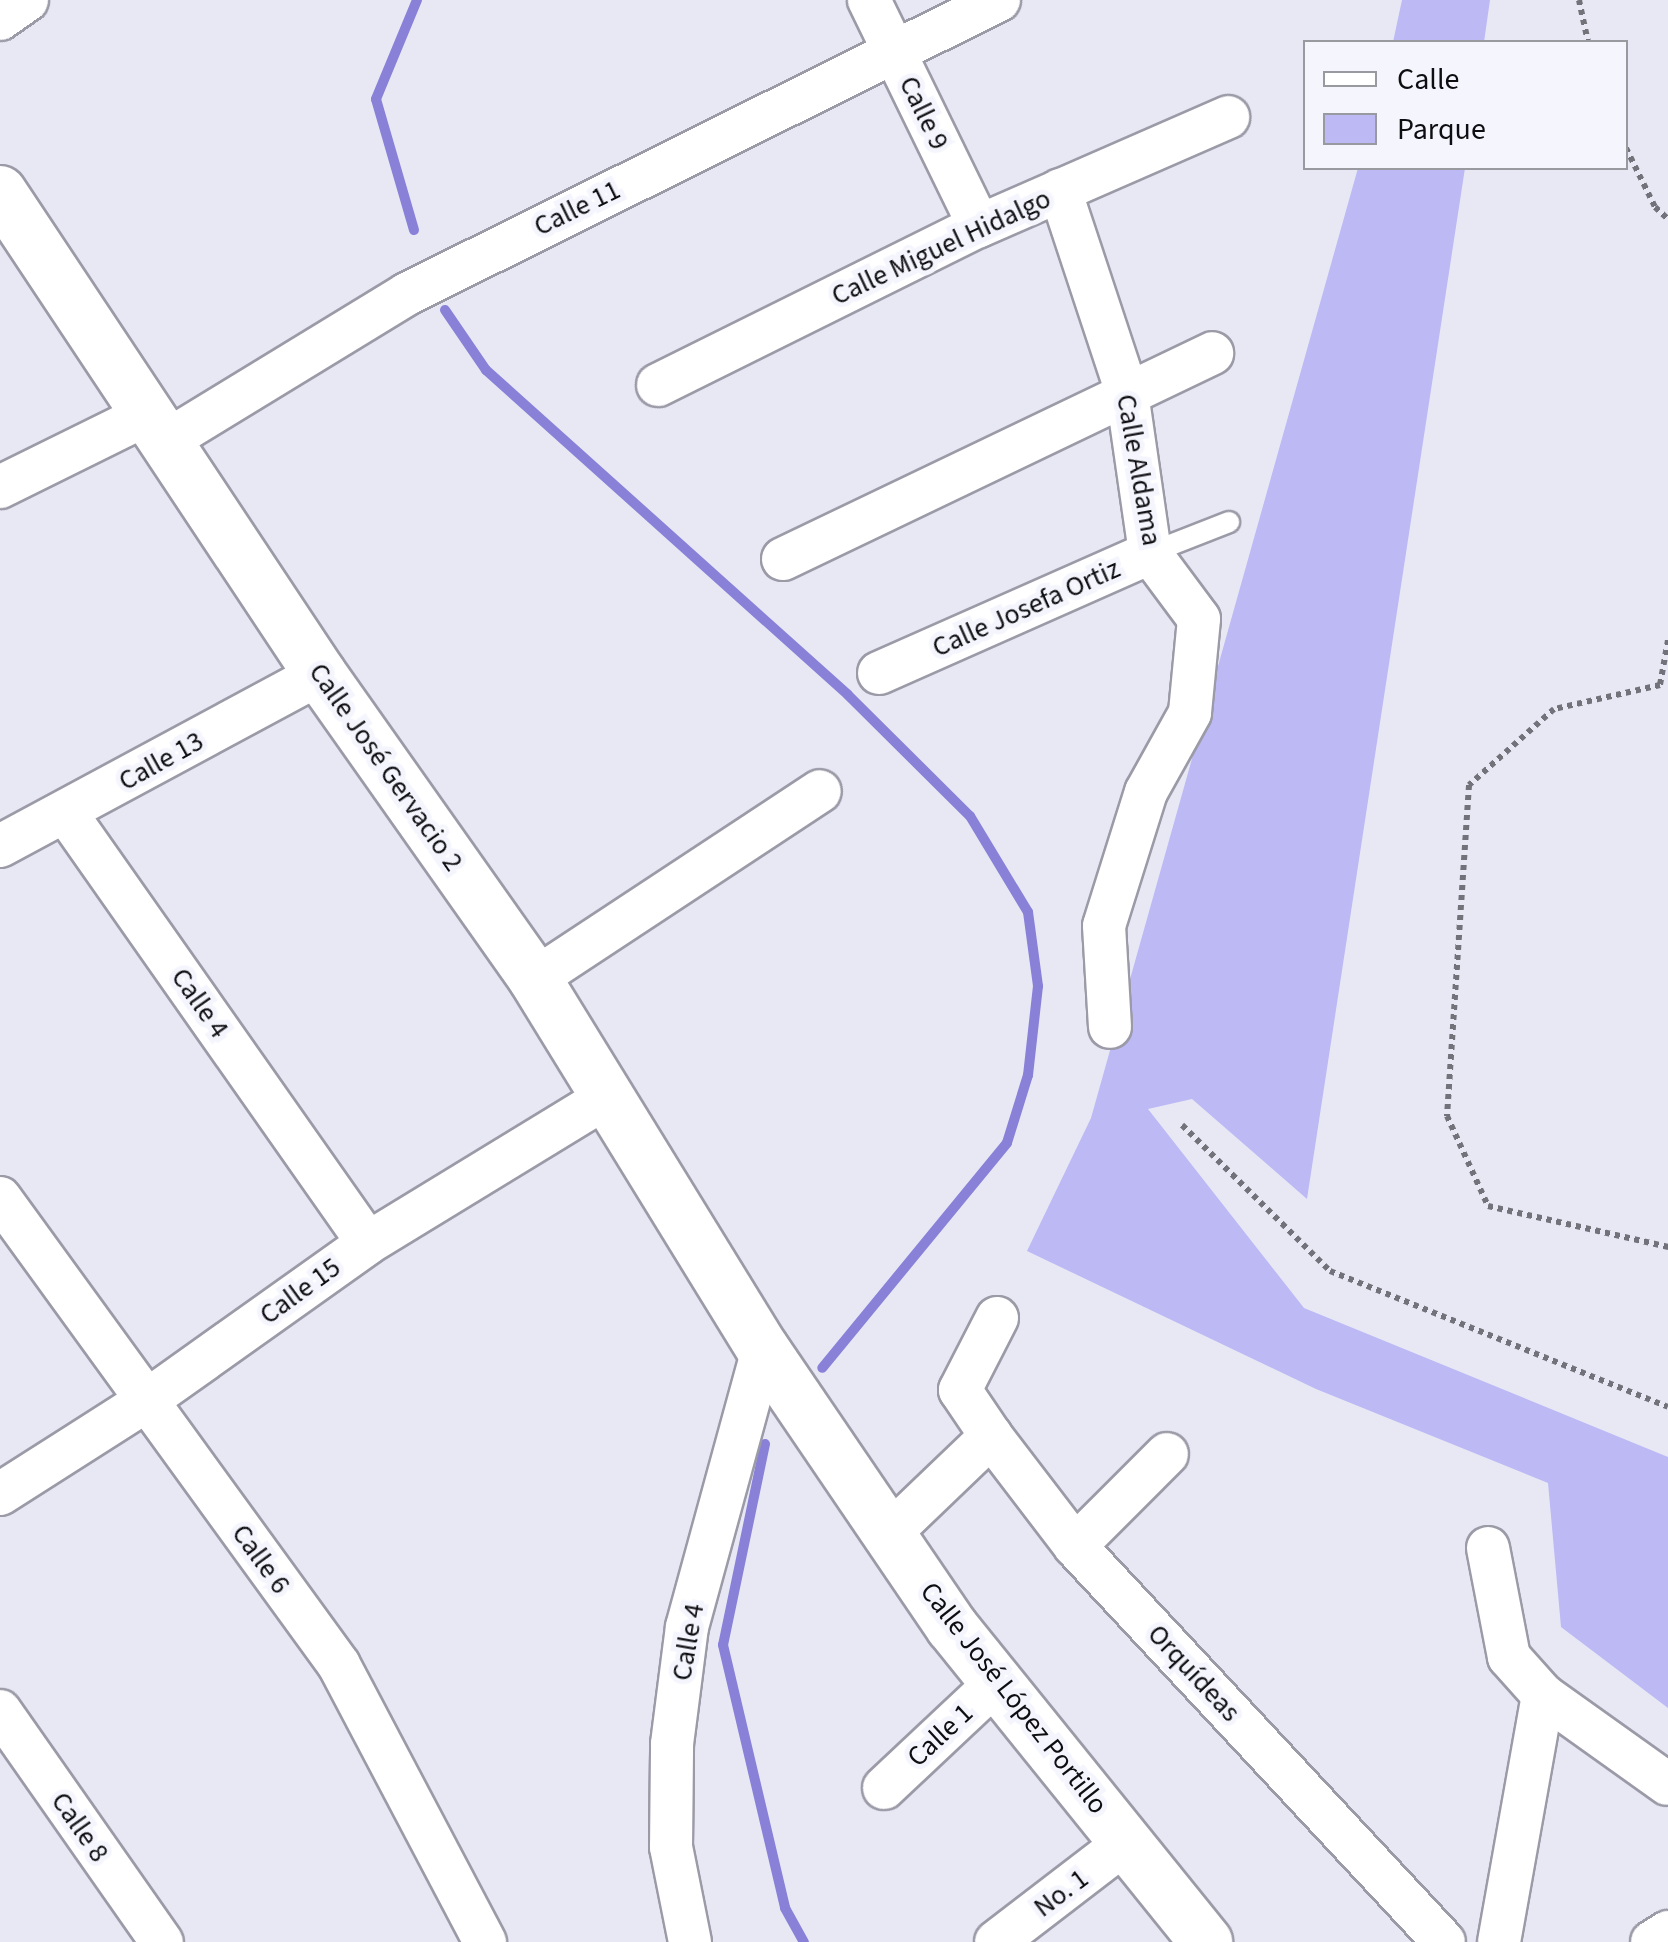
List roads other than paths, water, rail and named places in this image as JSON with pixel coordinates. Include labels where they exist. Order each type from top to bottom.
[{"type":"street","points":[[0,18],[27,0]]},
{"type":"street","name":"Calle 9","points":[[869,0],[978,226]]},
{"type":"street","name":"Calle 11","points":[[0,487],[159,426],[408,294],[1000,0]]},
{"type":"street","name":"Calle Miguel Hidalgo","points":[[658,385],[978,226],[1228,117]]},
{"type":"street","name":"Calle Aldama","points":[[1060,190],[1127,393],[1150,554],[1199,619],[1200,657],[1190,714],[1146,792],[1104,926],[1110,1027]]},
{"type":"street","name":"Calle José Gervacio 2","points":[[0,192],[159,426],[320,674],[535,979],[763,1349]]},
{"type":"street","points":[[783,559],[1212,353]]},
{"type":"street","name":"Calle Josefa Ortiz","points":[[879,673],[1150,554]]},
{"type":"street","name":"Calle 13","points":[[0,846],[320,674]]},
{"type":"street","points":[[535,979],[820,791]]},
{"type":"street","name":"Calle 4","points":[[66,813],[368,1243]]},
{"type":"street","name":"Calle 15","points":[[0,1494],[146,1401],[368,1243],[606,1098]]},
{"type":"street","name":"Calle 6","points":[[0,1198],[339,1666],[485,1942]]},
{"type":"street","name":"Orquídeas","points":[[997,1318],[960,1390],[990,1436],[1075,1546],[1444,1942]]},
{"type":"street","name":"Calle 4","points":[[690,1942],[671,1846],[672,1744],[687,1628],[763,1349]]},
{"type":"street","name":"Calle José López Portillo","points":[[763,1349],[996,1682],[1206,1942]]},
{"type":"street","points":[[890,1532],[990,1436]]},
{"type":"street","points":[[1075,1546],[1167,1454]]},
{"type":"street","points":[[1488,1548],[1509,1656],[1543,1695],[1668,1784]]},
{"type":"street","name":"Calle 1","points":[[884,1788],[996,1682]]},
{"type":"street","points":[[1498,1942],[1543,1695]]},
{"type":"street","name":"Calle 8","points":[[0,1711],[162,1942]]},
{"type":"street","name":"No. 1","points":[[996,1942],[1126,1843]]},
{"type":"street","points":[[1652,1942],[1668,1932]]},
{"type":"lane","name":"Calle Josefa Ortiz","points":[[1150,554],[1229,522]]},
{"type":"waterway","points":[[414,230],[376,99],[417,0]]},
{"type":"waterway","points":[[445,310],[486,370],[848,695],[970,816],[1028,912],[1038,986],[1028,1075],[1007,1143],[822,1368]]},
{"type":"waterway","points":[[765,1444],[723,1645],[785,1908],[804,1942]]}]
